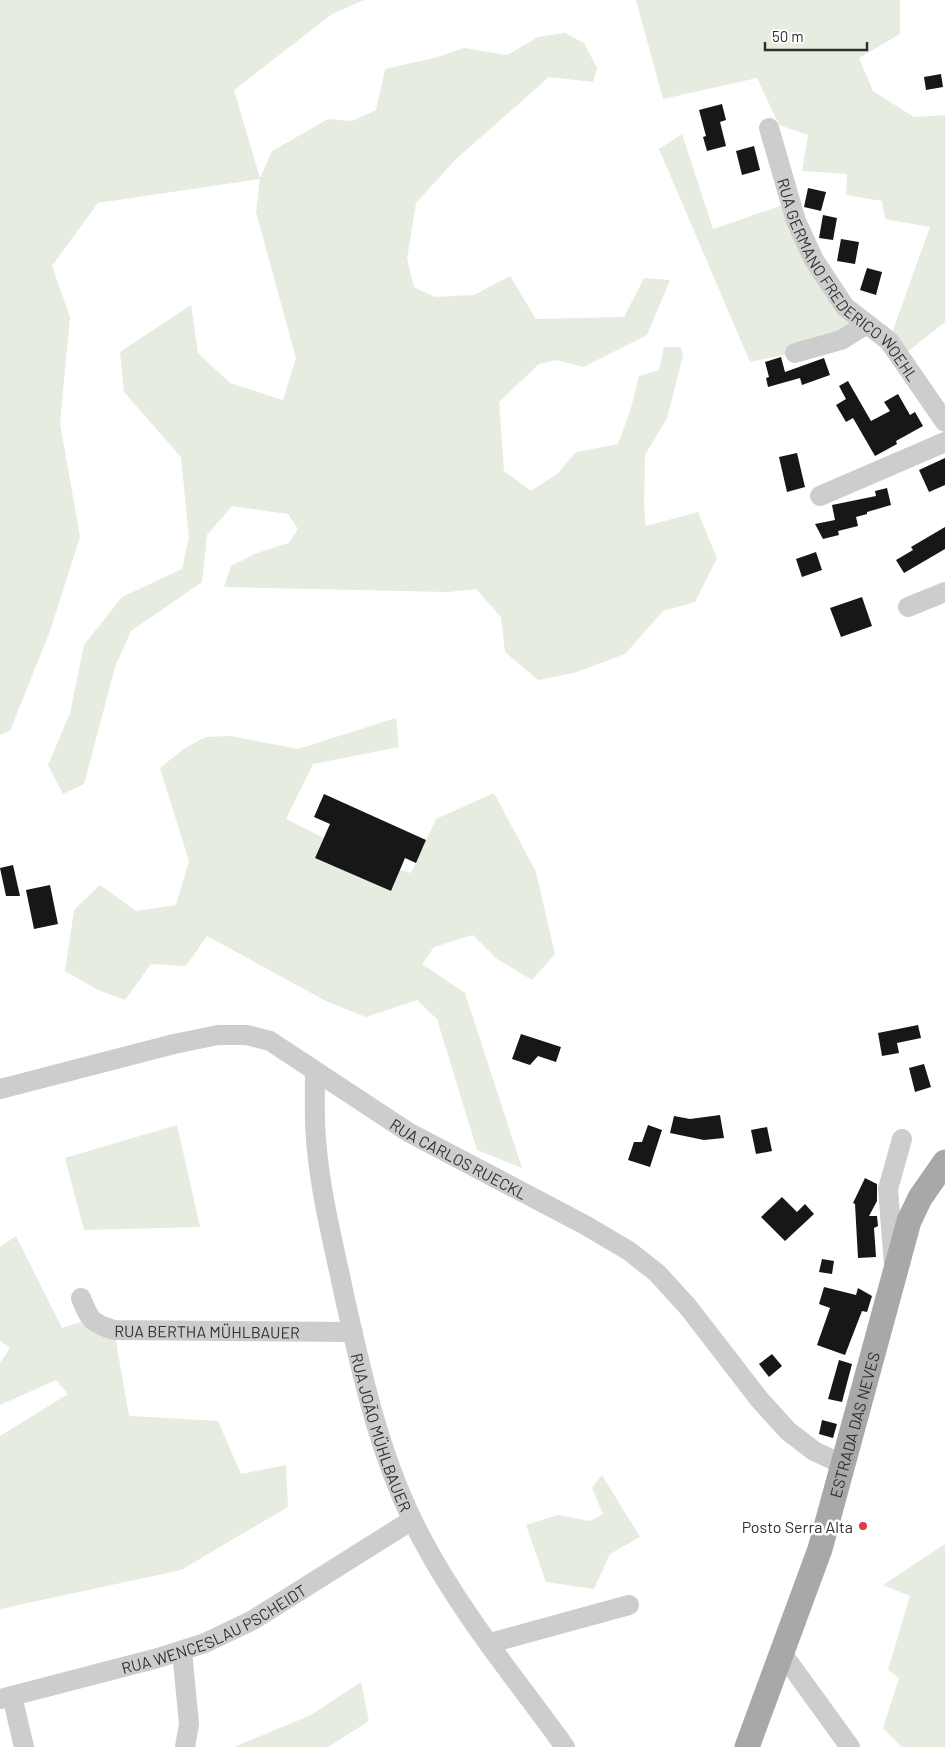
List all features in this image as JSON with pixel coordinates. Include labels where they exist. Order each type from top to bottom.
[{"type":"main road","name":"ESTRADA DAS NEVES","points":[[747,1747],[820,1549],[895,1269],[913,1211],[937,1183],[945,1162]]},
{"type":"street","name":"RUA GERMANO FREDERICO WOEHL","points":[[769,128],[789,203],[805,243],[838,298],[846,307],[879,332],[895,349],[945,422]]},
{"type":"street","points":[[795,352],[841,340],[867,324]]},
{"type":"street","points":[[820,496],[945,442]]},
{"type":"street","points":[[908,607],[945,592]]},
{"type":"street","name":"RUA CARLOS RUECKL","points":[[0,1089],[174,1044],[218,1035],[236,1034],[270,1042],[408,1132],[585,1225],[637,1256],[657,1273],[688,1307],[759,1399],[788,1431],[814,1451],[844,1464]]},
{"type":"street","name":"RUA JOÃO MÜHLBAUER","points":[[315,1071],[316,1139],[320,1177],[352,1332],[376,1422],[412,1520],[455,1596],[565,1747]]},
{"type":"street","points":[[895,1269],[888,1189],[902,1139]]},
{"type":"street","name":"RUA BERTHA MÜHLBAUER","points":[[80,1298],[90,1319],[97,1325],[114,1330],[352,1332]]},
{"type":"street","name":"RUA WENCESLAU PSCHEIDT","points":[[6,1698],[182,1651],[253,1620],[412,1520]]},
{"type":"street","points":[[490,1643],[629,1605]]},
{"type":"street","points":[[182,1651],[189,1724],[186,1747]]},
{"type":"street","points":[[782,1653],[850,1747]]},
{"type":"street","points":[[6,1698],[24,1747]]},
{"type":"shaded area","points":[[0,0],[364,0],[332,14],[234,90],[260,178],[272,151],[328,119],[352,121],[376,110],[385,69],[438,57],[464,48],[507,55],[538,37],[565,33],[584,43],[597,68],[593,82],[549,77],[456,159],[416,203],[407,259],[414,287],[435,297],[474,295],[510,276],[536,319],[624,317],[644,278],[670,280],[647,335],[583,367],[557,360],[539,364],[499,402],[504,471],[531,491],[557,474],[576,452],[618,444],[631,408],[639,376],[659,370],[664,347],[681,347],[683,356],[667,418],[645,455],[644,506],[646,526],[698,512],[717,558],[695,602],[663,611],[625,654],[574,673],[538,680],[505,652],[501,617],[476,589],[448,592],[224,587],[231,566],[257,553],[289,543],[298,529],[288,514],[232,506],[207,535],[202,582],[131,631],[115,667],[84,784],[63,794],[48,765],[70,713],[84,645],[122,597],[182,569],[189,537],[181,457],[124,392],[120,352],[191,305],[198,353],[230,383],[283,400],[296,358],[256,212],[260,179],[98,203],[52,266],[70,317],[60,423],[80,537],[50,631],[10,731],[0,735]]},
{"type":"shaded area","points":[[636,0],[900,0],[900,34],[859,58],[873,91],[914,117],[945,115],[945,322],[901,357],[889,341],[930,227],[885,219],[882,201],[846,195],[847,174],[802,171],[808,135],[779,125],[757,78],[663,99]]},
{"type":"shaded area","points":[[682,134],[713,229],[789,203],[796,221],[867,324],[801,351],[750,362],[659,149]]},
{"type":"shaded area","points":[[396,718],[399,747],[313,764],[286,819],[324,838],[315,858],[391,891],[400,870],[411,873],[436,819],[494,793],[536,872],[555,954],[532,980],[497,959],[473,935],[434,947],[422,964],[465,993],[522,1168],[477,1150],[437,1019],[417,1000],[366,1017],[326,1001],[207,936],[186,966],[151,964],[125,1000],[98,990],[65,971],[74,910],[100,885],[136,911],[176,905],[189,861],[160,768],[185,748],[206,737],[231,736],[298,749]]},
{"type":"shaded area","points":[[177,1125],[200,1227],[84,1230],[65,1158]]},
{"type":"shaded area","points":[[16,1236],[62,1328],[90,1319],[114,1330],[129,1416],[218,1421],[241,1474],[286,1465],[288,1507],[181,1570],[0,1609],[0,1436],[68,1394],[56,1380],[0,1405],[0,1363],[10,1348],[0,1341],[0,1247]]},
{"type":"shaded area","points":[[602,1475],[640,1537],[610,1554],[594,1589],[546,1582],[526,1525],[558,1515],[590,1521],[603,1514],[592,1488]]},
{"type":"shaded area","points":[[945,1544],[945,1747],[902,1747],[883,1728],[899,1678],[888,1670],[910,1596],[883,1585]]},
{"type":"shaded area","points":[[361,1682],[369,1721],[328,1747],[234,1747],[311,1715]]},
{"type":"building","points":[[941,74],[943,87],[926,90],[924,77]]},
{"type":"building","points":[[722,104],[726,120],[720,122],[726,146],[707,151],[703,137],[706,136],[699,110]]},
{"type":"building","points":[[754,146],[760,170],[742,175],[736,151]]},
{"type":"building","points":[[808,188],[826,192],[821,211],[804,207]]},
{"type":"building","points":[[823,215],[837,218],[833,240],[819,238]]},
{"type":"building","points":[[841,239],[859,242],[855,264],[837,261]]},
{"type":"building","points":[[867,268],[882,272],[876,295],[860,290]]},
{"type":"building","points":[[781,357],[785,372],[824,358],[830,375],[802,385],[800,378],[768,387],[766,378],[769,377],[765,362]]},
{"type":"building","points":[[848,381],[871,421],[890,411],[884,402],[898,394],[910,415],[915,412],[923,426],[896,441],[897,444],[875,456],[853,418],[846,422],[836,405],[846,399],[839,386]]},
{"type":"building","points":[[797,453],[805,487],[787,492],[779,457]]},
{"type":"building","points":[[945,458],[945,485],[929,492],[919,470]]},
{"type":"building","points":[[887,488],[891,505],[856,517],[858,526],[838,531],[839,535],[823,539],[815,524],[835,520],[832,505],[876,496],[875,491]]},
{"type":"building","points":[[945,527],[945,549],[904,573],[896,560],[913,550],[911,547]]},
{"type":"building","points":[[816,552],[822,570],[802,577],[796,559]]},
{"type":"building","points":[[862,597],[872,626],[841,637],[830,608]]},
{"type":"building","points":[[324,794],[426,840],[416,863],[405,858],[391,891],[315,858],[330,824],[314,817]]},
{"type":"building","points":[[13,865],[20,896],[6,896],[0,868]]},
{"type":"building","points":[[50,885],[58,924],[34,929],[26,890]]},
{"type":"building","points":[[918,1025],[921,1038],[897,1043],[899,1053],[882,1056],[878,1033]]},
{"type":"building","points":[[521,1034],[561,1047],[556,1062],[538,1056],[530,1065],[512,1059]]},
{"type":"building","points":[[924,1064],[931,1087],[915,1092],[909,1068]]},
{"type":"building","points":[[720,1115],[724,1138],[704,1140],[670,1133],[674,1116],[690,1119]]},
{"type":"building","points":[[648,1125],[662,1130],[650,1167],[628,1160],[634,1142],[642,1142]]},
{"type":"building","points":[[767,1127],[772,1151],[756,1154],[751,1130]]},
{"type":"building","points":[[865,1178],[877,1184],[877,1201],[869,1216],[877,1216],[878,1226],[874,1228],[876,1257],[858,1258],[855,1204],[853,1203]]},
{"type":"building","points":[[782,1197],[797,1212],[805,1204],[814,1214],[785,1241],[761,1217]]},
{"type":"building","points":[[822,1259],[834,1261],[832,1274],[819,1272]]},
{"type":"building","points":[[824,1287],[856,1295],[858,1288],[872,1296],[867,1312],[862,1311],[845,1355],[817,1345],[830,1308],[819,1304]]},
{"type":"building","points":[[772,1354],[782,1366],[769,1377],[759,1364]]},
{"type":"building","points":[[839,1360],[852,1364],[842,1402],[828,1399]]},
{"type":"building","points":[[822,1420],[837,1424],[833,1438],[819,1434]]},
{"type":"place","name":"Posto Serra Alta","points":[[863,1526]]}]
